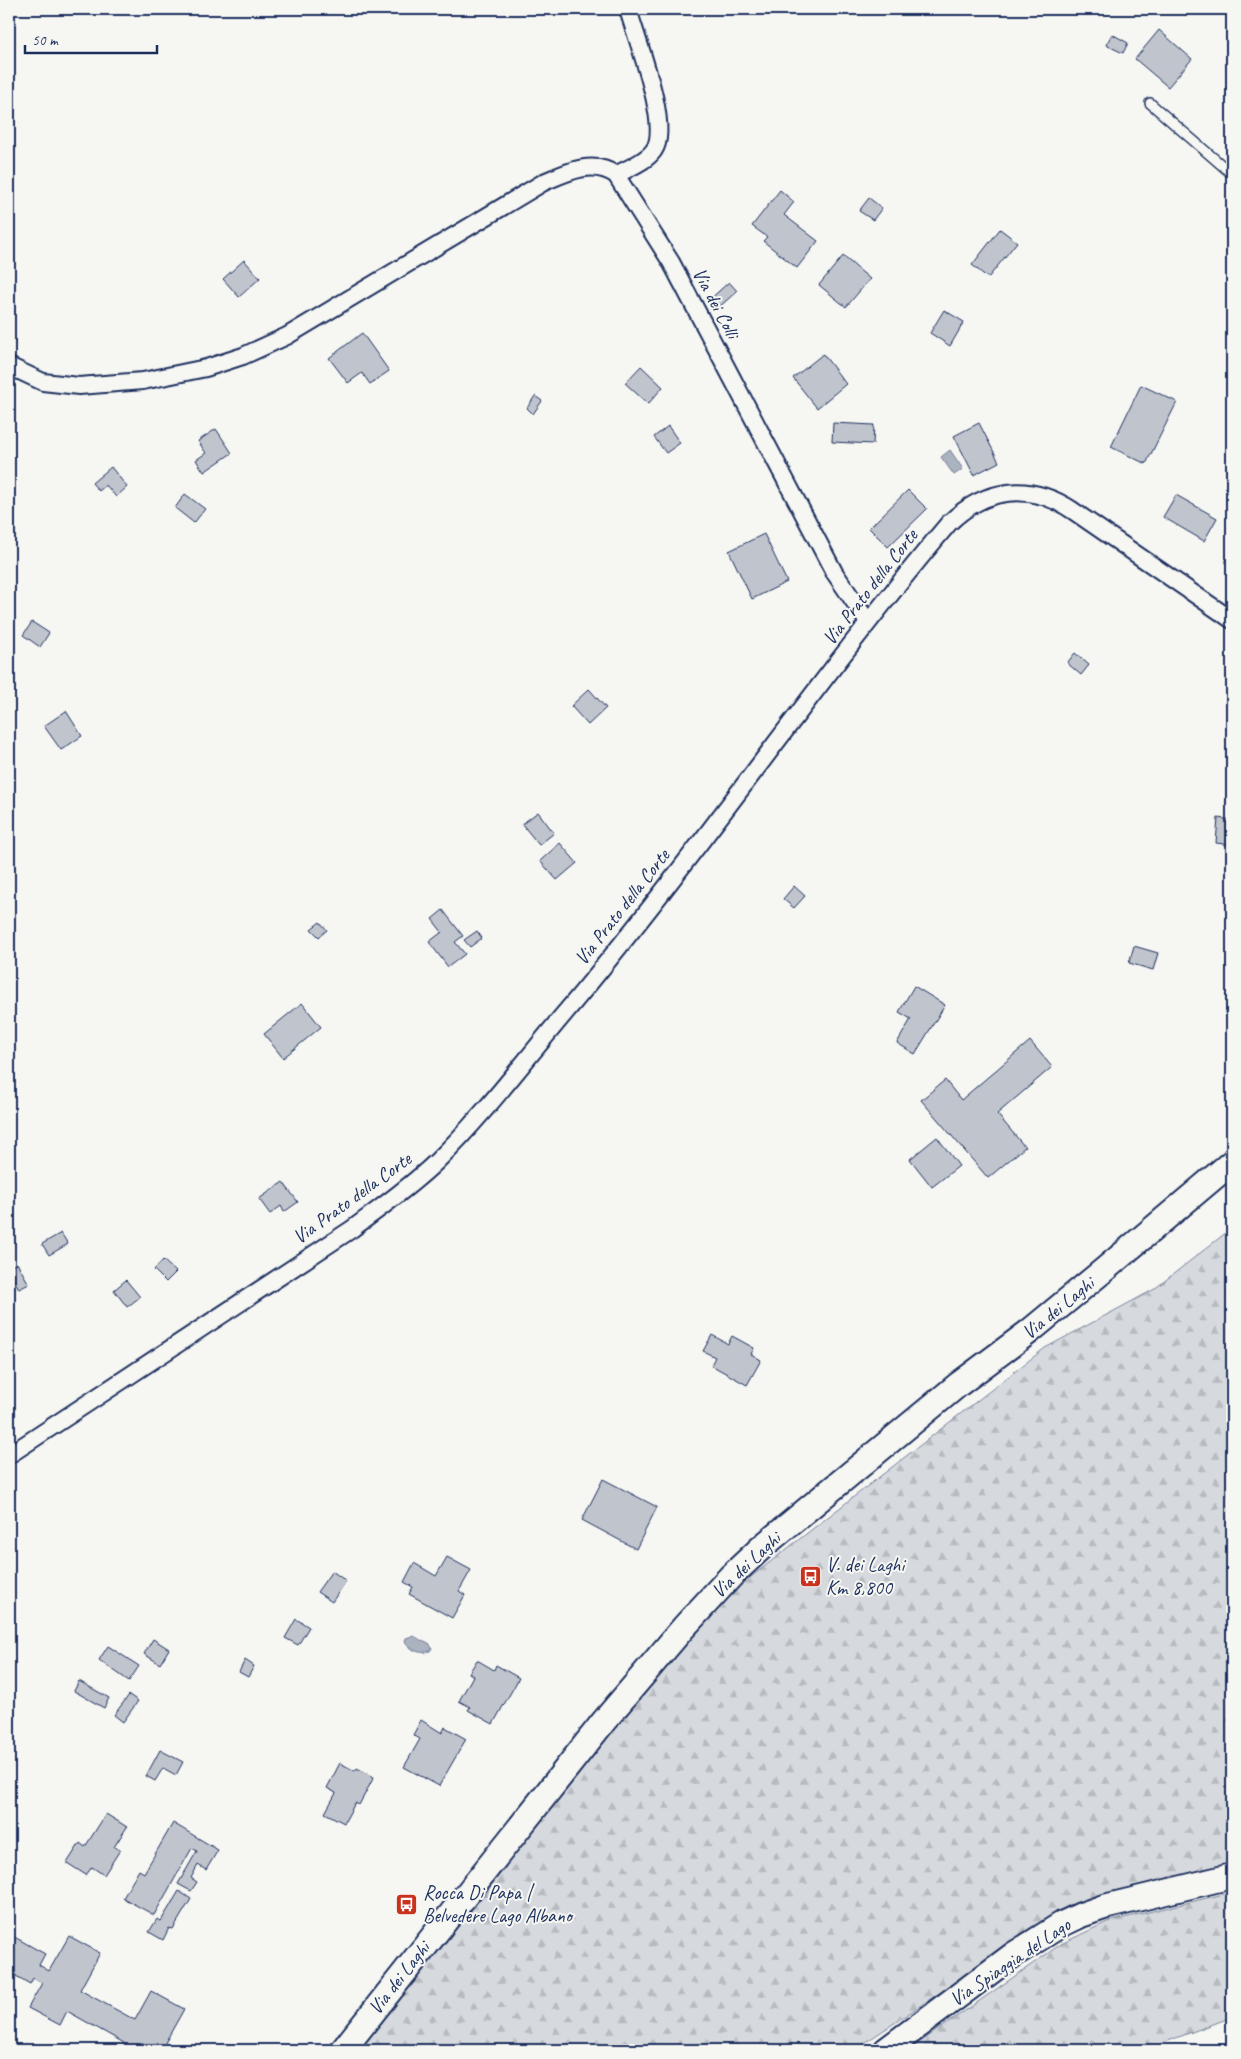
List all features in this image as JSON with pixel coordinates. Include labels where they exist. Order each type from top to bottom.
[{"type":"main road","name":"Via dei Laghi","points":[[343,2050],[610,1714],[693,1616],[731,1576],[763,1546],[960,1384],[1030,1331],[1232,1162]]},
{"type":"main road","name":"Via Spiaggia del Lago","points":[[886,2050],[1013,1955],[1062,1924],[1081,1915],[1104,1908],[1232,1876]]},
{"type":"street","points":[[9,366],[43,382],[79,386],[143,381],[228,361],[287,336],[544,182],[580,169],[594,167],[603,168],[616,175],[646,158],[654,152],[658,144],[660,131],[651,84],[628,9]]},
{"type":"street","name":"Via dei Colli","points":[[616,175],[671,262],[834,572],[868,622]]},
{"type":"street","name":"Via Prato della Corte","points":[[9,1454],[352,1229],[434,1164],[474,1121],[601,970],[868,622],[941,532],[958,514],[981,499],[1002,493],[1017,492],[1048,496],[1067,506],[1232,620]]},
{"type":"lane","points":[[1150,103],[1232,174]]},
{"type":"green space","points":[[1232,1228],[1232,1863],[1071,1905],[854,2050],[357,2050],[527,1831],[672,1656],[729,1594],[1045,1348],[1153,1290]]},
{"type":"green space","points":[[1232,1892],[1232,2017],[1144,2050],[909,2050],[1061,1944],[1107,1922]]},
{"type":"shaded area","points":[[950,450],[963,469],[954,475],[941,457]]},
{"type":"shaded area","points":[[412,1636],[429,1643],[432,1648],[430,1651],[419,1652],[410,1647],[405,1641],[406,1638]]},
{"type":"building","points":[[1159,30],[1192,59],[1168,87],[1135,59]]},
{"type":"building","points":[[1112,34],[1128,43],[1123,53],[1106,45]]},
{"type":"building","points":[[780,190],[794,202],[784,215],[818,241],[797,268],[763,241],[767,237],[752,226]]},
{"type":"building","points":[[869,198],[882,208],[873,220],[859,211]]},
{"type":"building","points":[[1000,229],[1017,242],[988,278],[972,265]]},
{"type":"building","points":[[843,256],[870,279],[846,307],[819,285]]},
{"type":"building","points":[[244,260],[260,278],[239,297],[223,279]]},
{"type":"building","points":[[729,282],[737,291],[716,310],[708,301]]},
{"type":"building","points":[[944,310],[964,322],[950,346],[930,333]]},
{"type":"building","points":[[362,333],[389,371],[370,384],[362,373],[348,383],[329,358]]},
{"type":"building","points":[[823,354],[846,384],[817,408],[793,378]]},
{"type":"building","points":[[641,366],[663,387],[648,404],[625,383]]},
{"type":"building","points":[[1141,385],[1177,402],[1146,464],[1111,447]]},
{"type":"building","points":[[535,396],[542,401],[533,414],[527,408]]},
{"type":"building","points":[[833,423],[874,425],[873,444],[832,442]]},
{"type":"building","points":[[979,423],[999,462],[974,475],[954,436]]},
{"type":"building","points":[[668,426],[680,443],[666,453],[654,437]]},
{"type":"building","points":[[216,429],[232,453],[204,472],[196,460],[206,453],[198,441]]},
{"type":"building","points":[[111,467],[127,487],[116,497],[106,485],[99,491],[92,483]]},
{"type":"building","points":[[908,490],[927,509],[888,547],[869,528]]},
{"type":"building","points":[[185,494],[205,509],[194,523],[175,508]]},
{"type":"building","points":[[1176,495],[1217,518],[1204,541],[1163,517]]},
{"type":"building","points":[[764,534],[787,582],[752,599],[729,551]]},
{"type":"building","points":[[32,622],[49,633],[40,647],[23,635]]},
{"type":"building","points":[[1075,653],[1089,665],[1081,675],[1067,663]]},
{"type":"building","points":[[589,689],[606,708],[588,725],[571,706]]},
{"type":"building","points":[[66,711],[82,736],[61,750],[44,726]]},
{"type":"building","points":[[538,812],[554,833],[539,845],[522,824]]},
{"type":"building","points":[[1218,818],[1232,820],[1232,845],[1216,843]]},
{"type":"building","points":[[560,843],[577,863],[557,880],[540,861]]},
{"type":"building","points":[[794,886],[805,896],[794,908],[783,899]]},
{"type":"building","points":[[1232,909],[1232,929],[1228,927]]},
{"type":"building","points":[[443,910],[463,936],[455,942],[465,954],[448,967],[429,942],[442,932],[432,919]]},
{"type":"building","points":[[320,922],[327,930],[319,937],[311,929]]},
{"type":"building","points":[[477,931],[482,938],[470,947],[464,940]]},
{"type":"building","points":[[1134,946],[1158,953],[1153,970],[1129,963]]},
{"type":"building","points":[[914,986],[945,1005],[915,1054],[897,1043],[911,1019],[899,1012]]},
{"type":"building","points":[[302,1003],[321,1027],[283,1058],[264,1034]]},
{"type":"building","points":[[1030,1041],[1052,1067],[997,1114],[1025,1147],[988,1178],[921,1100],[945,1080],[961,1100]]},
{"type":"building","points":[[937,1137],[959,1166],[932,1187],[910,1159]]},
{"type":"building","points":[[283,1182],[298,1202],[284,1212],[281,1206],[270,1214],[259,1199]]},
{"type":"building","points":[[61,1233],[68,1244],[49,1255],[42,1244]]},
{"type":"building","points":[[163,1260],[176,1272],[166,1282],[154,1270]]},
{"type":"building","points":[[17,1263],[29,1284],[19,1289],[9,1270],[9,1267]]},
{"type":"building","points":[[126,1280],[140,1297],[127,1307],[114,1290]]},
{"type":"building","points":[[712,1335],[728,1344],[732,1336],[754,1348],[751,1354],[761,1360],[747,1385],[711,1365],[715,1357],[703,1351]]},
{"type":"building","points":[[603,1479],[657,1507],[636,1549],[582,1520]]},
{"type":"building","points":[[447,1557],[471,1570],[459,1591],[465,1595],[452,1618],[409,1594],[413,1587],[404,1582],[414,1563],[436,1576]]},
{"type":"building","points":[[332,1571],[346,1581],[332,1602],[317,1592]]},
{"type":"building","points":[[296,1619],[309,1627],[298,1645],[285,1638]]},
{"type":"building","points":[[153,1639],[169,1649],[160,1664],[144,1654]]},
{"type":"building","points":[[108,1646],[139,1666],[129,1681],[99,1660]]},
{"type":"building","points":[[245,1660],[254,1666],[248,1677],[239,1672]]},
{"type":"building","points":[[477,1660],[494,1670],[496,1665],[519,1678],[493,1724],[468,1710],[470,1707],[459,1701],[473,1676],[469,1673]]},
{"type":"building","points":[[79,1681],[109,1698],[104,1708],[74,1691]]},
{"type":"building","points":[[129,1695],[138,1701],[123,1722],[114,1715]]},
{"type":"building","points":[[421,1720],[442,1733],[445,1727],[466,1739],[439,1786],[404,1767],[420,1739],[413,1735]]},
{"type":"building","points":[[160,1750],[183,1762],[176,1775],[163,1768],[155,1781],[146,1776]]},
{"type":"building","points":[[340,1763],[355,1771],[357,1768],[374,1777],[359,1805],[355,1803],[344,1823],[325,1813],[336,1793],[327,1788]]},
{"type":"building","points":[[106,1814],[127,1827],[114,1847],[120,1850],[104,1875],[92,1867],[86,1875],[67,1863],[80,1843],[85,1847]]},
{"type":"building","points":[[173,1823],[218,1850],[206,1870],[198,1865],[191,1878],[197,1882],[191,1891],[178,1884],[197,1851],[192,1848],[154,1915],[123,1898],[139,1870],[144,1873]]},
{"type":"building","points":[[179,1891],[191,1899],[173,1929],[169,1928],[163,1940],[149,1932],[157,1919],[161,1921]]},
{"type":"building","points":[[9,1934],[45,1954],[39,1965],[49,1971],[69,1936],[100,1953],[80,1990],[135,2020],[151,1991],[184,2009],[161,2050],[128,2050],[122,2047],[124,2043],[67,2011],[60,2025],[28,2008],[42,1983],[33,1978],[30,1984],[9,1972]]},
{"type":"place","name":"V. dei Laghi Km 8,800","points":[[810,1576]]},
{"type":"place","name":"Rocca Di Papa | Belvedere Lago Albano","points":[[407,1904]]}]
